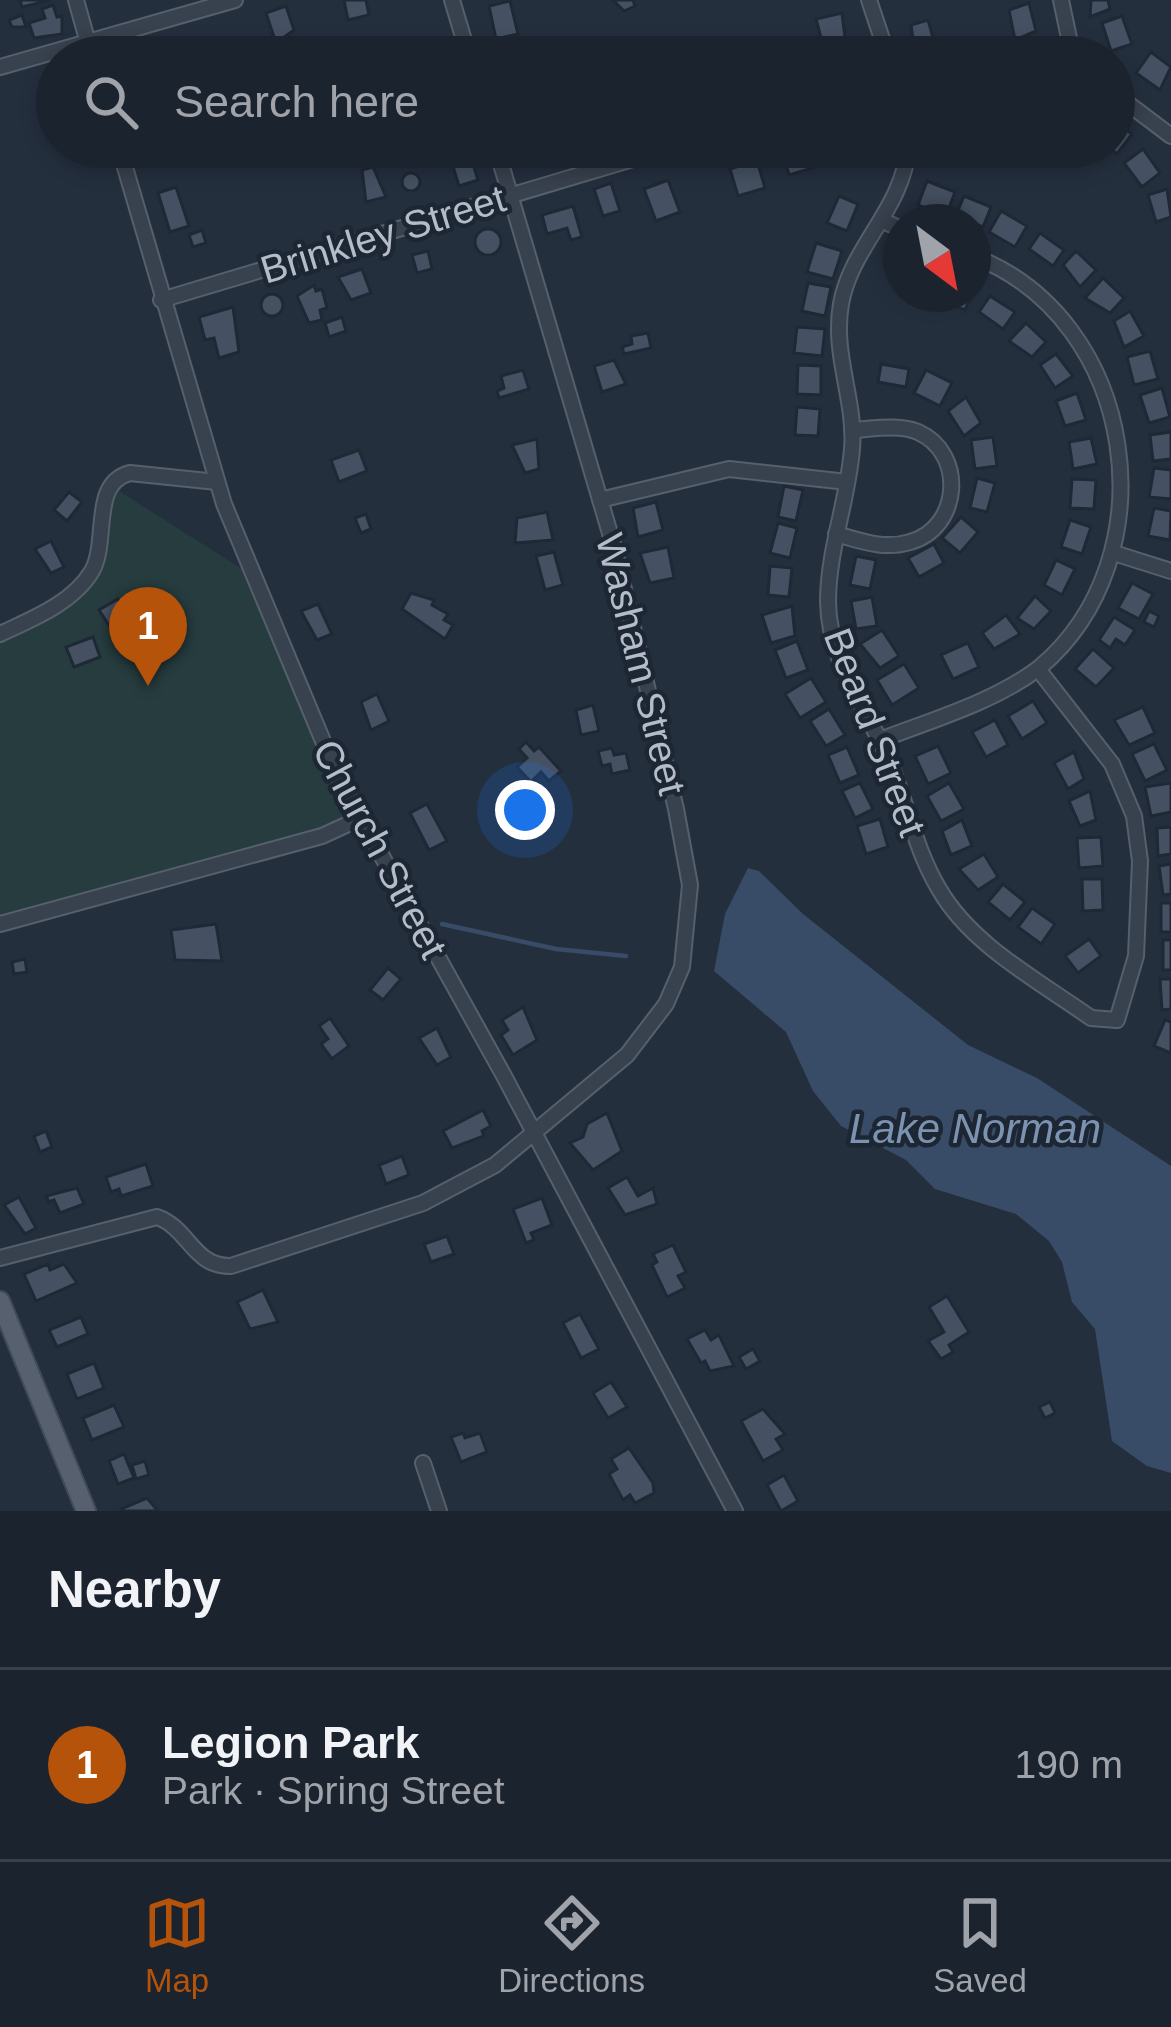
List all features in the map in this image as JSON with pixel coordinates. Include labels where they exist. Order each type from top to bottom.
[{"type":"main road","points":[[0,1301],[86,1511]]},
{"type":"street","points":[[76,0],[86,36]]},
{"type":"street","points":[[131,36],[236,0]]},
{"type":"street","points":[[452,0],[463,36]]},
{"type":"street","points":[[868,0],[881,36]]},
{"type":"street","points":[[1060,0],[1068,36]]},
{"type":"street","points":[[0,67],[36,60]]},
{"type":"street","points":[[1135,109],[1171,136]]},
{"type":"street","name":"Church Street","points":[[124,168],[217,482],[282,648],[359,819],[735,1511]]},
{"type":"street","name":"Washam Street","points":[[0,1258],[157,1217],[177,1228],[203,1260],[231,1265],[447,1193],[535,1136],[605,1076],[652,1025],[676,984],[690,927],[690,885],[676,809],[601,500],[502,168]]},
{"type":"street","name":"Brinkley Street","points":[[161,300],[603,168]]},
{"type":"street","name":"Beard Street","points":[[903,168],[894,201],[848,277],[841,305],[839,364],[852,430],[828,603],[832,636],[855,698],[880,740],[920,850],[955,913],[1090,1018],[1118,1020],[1136,956],[1140,861],[1134,816],[1103,751],[1038,669]]},
{"type":"street","points":[[880,740],[958,710],[1038,669],[1082,622],[1117,554],[1126,504],[1126,450],[1103,375],[1052,305],[991,264]]},
{"type":"street","points":[[836,534],[870,544],[915,542],[937,527],[950,504],[953,482],[932,441],[914,430],[852,430]]},
{"type":"street","points":[[601,500],[729,469],[847,482]]},
{"type":"street","points":[[0,634],[63,601],[83,583],[98,556],[105,495],[117,477],[130,472],[217,482]]},
{"type":"street","points":[[1117,554],[1171,571]]},
{"type":"street","points":[[0,924],[322,836],[359,819]]},
{"type":"street","points":[[422,1463],[439,1511]]},
{"type":"green space","points":[[111,486],[250,574],[359,819],[0,923],[0,635],[84,583]]},
{"type":"water","name":"Lake Norman","points":[[748,868],[759,871],[803,914],[968,1045],[1037,1078],[1171,1166],[1171,1473],[1147,1466],[1112,1441],[1095,1329],[1072,1302],[1062,1262],[1049,1241],[1016,1214],[935,1189],[906,1160],[841,1126],[813,1091],[786,1032],[714,971],[725,914]]},
{"type":"building","points":[[20,0],[51,0],[22,7]]},
{"type":"building","points":[[344,0],[366,0],[369,15],[348,20]]},
{"type":"building","points":[[613,0],[633,0],[635,6],[624,11]]},
{"type":"building","points":[[1091,0],[1108,0],[1110,9],[1090,17]]},
{"type":"building","points":[[510,1],[518,34],[495,36],[489,6]]},
{"type":"building","points":[[1029,3],[1036,31],[1014,36],[1009,10]]},
{"type":"building","points":[[53,5],[57,17],[62,16],[62,34],[34,38],[29,23],[45,18],[42,9]]},
{"type":"building","points":[[286,6],[294,30],[274,36],[266,13]]},
{"type":"building","points":[[842,13],[845,36],[820,36],[816,19]]},
{"type":"building","points":[[22,15],[26,27],[12,27],[9,20]]},
{"type":"building","points":[[1122,16],[1129,36],[1106,36],[1102,23]]},
{"type":"building","points":[[928,20],[933,36],[913,36],[911,25]]},
{"type":"building","points":[[1151,52],[1171,67],[1160,90],[1136,73]]},
{"type":"building","points":[[1143,149],[1160,173],[1142,187],[1128,168],[1135,168],[1135,155]]},
{"type":"building","points":[[373,168],[386,197],[366,202],[362,170]]},
{"type":"building","points":[[453,168],[474,168],[478,180],[459,186]]},
{"type":"building","points":[[759,168],[765,188],[738,196],[730,169]]},
{"type":"building","points":[[411,173],[420,182],[411,191],[402,182]]},
{"type":"building","points":[[668,180],[680,212],[656,221],[644,189]]},
{"type":"building","points":[[927,181],[955,192],[950,204],[918,204]]},
{"type":"building","points":[[611,183],[620,211],[603,216],[594,189]]},
{"type":"building","points":[[176,187],[189,226],[170,232],[158,193]]},
{"type":"building","points":[[1167,189],[1171,217],[1156,222],[1148,195]]},
{"type":"building","points":[[839,196],[858,204],[847,231],[827,223]]},
{"type":"building","points":[[964,196],[984,204],[961,204]]},
{"type":"building","points":[[573,206],[582,237],[571,240],[567,228],[547,234],[542,215]]},
{"type":"building","points":[[1001,211],[1027,226],[1015,247],[991,233]]},
{"type":"building","points":[[488,229],[498,232],[498,252],[488,255],[478,252],[475,242],[478,232]]},
{"type":"building","points":[[202,230],[206,243],[193,247],[189,235]]},
{"type":"building","points":[[1040,233],[1064,250],[1053,266],[1029,249]]},
{"type":"building","points":[[816,243],[842,251],[833,279],[807,272]]},
{"type":"building","points":[[428,251],[432,269],[417,273],[412,255]]},
{"type":"building","points":[[1076,251],[1096,270],[1080,287],[1063,265]]},
{"type":"building","points":[[362,269],[371,293],[351,300],[338,277]]},
{"type":"building","points":[[1103,278],[1124,298],[1110,313],[1085,298]]},
{"type":"building","points":[[808,283],[831,287],[825,316],[802,311]]},
{"type":"building","points":[[314,285],[316,291],[322,289],[327,308],[320,310],[322,320],[309,323],[297,296]]},
{"type":"building","points":[[272,294],[283,305],[272,316],[261,305]]},
{"type":"building","points":[[991,297],[1015,312],[1003,329],[979,312],[991,312]]},
{"type":"building","points":[[233,307],[239,352],[219,358],[214,338],[205,340],[199,317]]},
{"type":"building","points":[[1130,311],[1144,336],[1124,347],[1114,321]]},
{"type":"building","points":[[342,317],[346,331],[329,337],[325,323]]},
{"type":"building","points":[[1026,323],[1046,342],[1032,357],[1009,341]]},
{"type":"building","points":[[797,327],[825,329],[822,356],[794,353]]},
{"type":"building","points":[[648,333],[651,348],[624,354],[622,347],[632,344],[631,336]]},
{"type":"building","points":[[1150,351],[1158,379],[1134,385],[1127,357]]},
{"type":"building","points":[[1056,354],[1073,376],[1055,388],[1040,365]]},
{"type":"building","points":[[614,360],[626,384],[602,392],[594,366]]},
{"type":"building","points":[[881,364],[909,369],[906,387],[878,382]]},
{"type":"building","points":[[798,365],[821,366],[821,395],[797,394]]},
{"type":"building","points":[[523,370],[529,389],[499,398],[497,391],[504,388],[501,376]]},
{"type":"building","points":[[926,370],[952,383],[940,406],[914,393]]},
{"type":"building","points":[[1162,388],[1170,417],[1149,423],[1140,395]]},
{"type":"building","points":[[1077,393],[1086,420],[1065,426],[1056,401]]},
{"type":"building","points":[[966,397],[981,423],[964,436],[948,411]]},
{"type":"building","points":[[797,407],[820,409],[818,436],[795,435]]},
{"type":"building","points":[[1171,432],[1171,459],[1153,461],[1150,435]]},
{"type":"building","points":[[993,437],[997,466],[975,469],[971,440]]},
{"type":"building","points":[[1091,438],[1097,464],[1073,469],[1069,442]]},
{"type":"building","points":[[537,439],[539,469],[525,473],[512,445]]},
{"type":"building","points":[[359,450],[367,471],[339,482],[331,460]]},
{"type":"building","points":[[1154,468],[1171,470],[1171,499],[1149,497]]},
{"type":"building","points":[[977,478],[995,483],[987,512],[970,508]]},
{"type":"building","points":[[1072,479],[1096,480],[1094,509],[1070,508]]},
{"type":"building","points":[[784,486],[803,490],[796,521],[778,517]]},
{"type":"building","points":[[69,492],[82,502],[67,521],[54,510]]},
{"type":"building","points":[[656,502],[663,530],[638,537],[633,508]]},
{"type":"building","points":[[1154,508],[1171,511],[1170,540],[1148,536]]},
{"type":"building","points":[[547,512],[553,540],[515,543],[517,518]]},
{"type":"building","points":[[366,514],[371,529],[361,533],[355,518]]},
{"type":"building","points":[[961,517],[978,532],[960,553],[942,538]]},
{"type":"building","points":[[1070,520],[1091,527],[1082,554],[1061,547]]},
{"type":"building","points":[[778,523],[797,528],[790,558],[770,553]]},
{"type":"building","points":[[51,541],[64,567],[51,573],[35,549]]},
{"type":"building","points":[[934,544],[944,563],[919,577],[908,558]]},
{"type":"building","points":[[668,547],[674,578],[650,583],[640,553]]},
{"type":"building","points":[[554,552],[563,585],[545,590],[536,556]]},
{"type":"building","points":[[856,556],[876,560],[870,589],[850,585]]},
{"type":"building","points":[[1056,560],[1075,569],[1062,595],[1044,585]]},
{"type":"building","points":[[770,566],[792,568],[789,597],[768,595]]},
{"type":"building","points":[[1132,583],[1153,594],[1139,619],[1118,608]]},
{"type":"building","points":[[411,593],[434,600],[432,605],[448,614],[444,620],[453,625],[445,639],[402,609]]},
{"type":"building","points":[[1035,596],[1051,611],[1034,629],[1017,618]]},
{"type":"building","points":[[872,597],[877,626],[856,629],[851,601]]},
{"type":"building","points":[[118,599],[128,615],[110,627],[99,610]]},
{"type":"building","points":[[318,604],[332,634],[317,640],[301,611]]},
{"type":"building","points":[[792,606],[795,636],[771,643],[762,615]]},
{"type":"building","points":[[1149,611],[1159,616],[1154,627],[1144,622]]},
{"type":"building","points":[[1006,615],[1020,634],[994,649],[982,633]]},
{"type":"building","points":[[1114,617],[1135,630],[1125,645],[1116,639],[1110,648],[1099,640]]},
{"type":"building","points":[[882,630],[899,656],[880,668],[860,644]]},
{"type":"building","points":[[93,637],[100,657],[74,667],[66,647]]},
{"type":"building","points":[[797,641],[808,670],[786,678],[775,650]]},
{"type":"building","points":[[968,643],[979,667],[953,679],[941,655]]},
{"type":"building","points":[[1093,649],[1114,668],[1096,687],[1075,669]]},
{"type":"building","points":[[904,664],[919,688],[892,705],[877,680]]},
{"type":"building","points":[[811,678],[826,702],[800,718],[785,694]]},
{"type":"building","points":[[377,694],[389,721],[371,730],[361,702]]},
{"type":"building","points":[[1033,701],[1047,723],[1022,739],[1008,716]]},
{"type":"building","points":[[593,705],[599,731],[581,735],[576,710]]},
{"type":"building","points":[[1143,707],[1155,733],[1129,745],[1114,720]]},
{"type":"building","points":[[829,709],[845,735],[826,746],[810,721]]},
{"type":"building","points":[[995,720],[1008,745],[986,757],[972,732]]},
{"type":"building","points":[[526,742],[534,751],[539,747],[561,771],[549,781],[541,772],[531,782],[517,767],[527,758],[519,749]]},
{"type":"building","points":[[1154,744],[1167,770],[1145,781],[1132,754]]},
{"type":"building","points":[[938,746],[951,773],[928,784],[915,756]]},
{"type":"building","points":[[847,747],[859,775],[840,783],[828,755]]},
{"type":"building","points":[[612,748],[614,755],[626,753],[630,770],[612,774],[610,764],[602,766],[598,751]]},
{"type":"building","points":[[1074,752],[1084,779],[1068,789],[1054,763]]},
{"type":"building","points":[[860,783],[873,809],[855,818],[842,791]]},
{"type":"building","points":[[949,783],[964,809],[941,821],[927,796]]},
{"type":"building","points":[[1171,783],[1171,812],[1151,816],[1145,787]]},
{"type":"building","points":[[1090,791],[1096,820],[1080,826],[1069,801]]},
{"type":"building","points":[[427,804],[447,841],[429,850],[410,813]]},
{"type":"building","points":[[880,819],[888,847],[866,854],[857,826]]},
{"type":"building","points":[[962,820],[972,846],[951,855],[942,831]]},
{"type":"building","points":[[1171,827],[1171,854],[1158,856],[1157,828]]},
{"type":"building","points":[[1101,837],[1103,866],[1079,868],[1077,838]]},
{"type":"building","points":[[984,854],[998,877],[978,890],[959,869]]},
{"type":"building","points":[[1171,864],[1171,894],[1163,895],[1159,866]]},
{"type":"building","points":[[1082,879],[1102,879],[1103,910],[1083,911]]},
{"type":"building","points":[[1003,884],[1025,902],[1010,920],[988,902]]},
{"type":"building","points":[[1161,903],[1171,903],[1171,932],[1161,932]]},
{"type":"building","points":[[1032,908],[1055,924],[1041,944],[1018,927]]},
{"type":"building","points":[[216,924],[222,961],[175,960],[171,930]]},
{"type":"building","points":[[1089,939],[1101,956],[1078,973],[1065,956]]},
{"type":"building","points":[[1163,940],[1171,940],[1171,970],[1163,970]]},
{"type":"building","points":[[25,959],[27,972],[14,974],[12,962]]},
{"type":"building","points":[[388,968],[401,979],[383,1000],[370,990]]},
{"type":"building","points":[[1160,979],[1171,979],[1171,1009],[1162,1010]]},
{"type":"building","points":[[523,1007],[537,1040],[513,1055],[501,1035],[508,1030],[502,1020]]},
{"type":"building","points":[[330,1018],[349,1046],[332,1059],[321,1044],[328,1039],[319,1026]]},
{"type":"building","points":[[1165,1020],[1171,1022],[1171,1053],[1154,1046]]},
{"type":"building","points":[[437,1028],[451,1057],[437,1065],[419,1038]]},
{"type":"building","points":[[483,1110],[491,1126],[482,1131],[484,1136],[452,1148],[443,1131]]},
{"type":"building","points":[[607,1113],[622,1151],[593,1170],[570,1143],[583,1137],[587,1124]]},
{"type":"building","points":[[46,1131],[52,1147],[40,1152],[34,1136]]},
{"type":"building","points":[[402,1156],[409,1175],[386,1184],[379,1165]]},
{"type":"building","points":[[146,1164],[153,1186],[121,1196],[119,1189],[111,1192],[106,1177]]},
{"type":"building","points":[[627,1177],[638,1196],[653,1188],[657,1204],[625,1215],[608,1188]]},
{"type":"building","points":[[77,1188],[84,1204],[60,1213],[54,1200],[49,1202],[46,1196]]},
{"type":"building","points":[[19,1197],[36,1228],[25,1234],[4,1205]]},
{"type":"building","points":[[542,1198],[552,1225],[531,1233],[534,1240],[526,1243],[513,1209]]},
{"type":"building","points":[[447,1236],[454,1254],[431,1262],[424,1244]]},
{"type":"building","points":[[673,1245],[686,1272],[678,1276],[685,1288],[667,1297],[652,1265],[657,1262],[653,1254]]},
{"type":"building","points":[[48,1264],[50,1270],[64,1264],[77,1283],[36,1301],[24,1274]]},
{"type":"building","points":[[263,1290],[278,1322],[250,1329],[237,1302]]},
{"type":"building","points":[[947,1296],[969,1332],[949,1345],[953,1352],[941,1359],[928,1341],[944,1332],[929,1307]]},
{"type":"building","points":[[580,1314],[599,1349],[581,1358],[563,1323]]},
{"type":"building","points":[[81,1317],[88,1334],[57,1347],[49,1330]]},
{"type":"building","points":[[705,1330],[711,1340],[719,1335],[734,1366],[710,1371],[705,1361],[701,1363],[687,1339]]},
{"type":"building","points":[[753,1349],[760,1361],[746,1369],[739,1357]]},
{"type":"building","points":[[94,1363],[104,1388],[77,1399],[67,1374]]},
{"type":"building","points":[[611,1382],[627,1407],[608,1418],[593,1393]]},
{"type":"building","points":[[1050,1402],[1055,1413],[1045,1418],[1039,1407]]},
{"type":"building","points":[[114,1405],[124,1427],[92,1440],[83,1418]]},
{"type":"building","points":[[763,1409],[785,1434],[776,1439],[783,1450],[763,1461],[741,1421]]},
{"type":"building","points":[[463,1433],[465,1438],[480,1433],[487,1452],[461,1462],[451,1437]]},
{"type":"building","points":[[629,1448],[653,1483],[654,1493],[635,1503],[630,1495],[623,1500],[609,1474],[617,1469],[611,1459]]},
{"type":"building","points":[[124,1454],[134,1478],[118,1484],[109,1461]]},
{"type":"building","points":[[145,1461],[149,1475],[136,1479],[132,1465]]},
{"type":"building","points":[[784,1475],[798,1501],[781,1511],[767,1485]]},
{"type":"building","points":[[147,1498],[158,1511],[121,1509]]},
{"type":"waterway","points":[[442,924],[556,949],[626,956]]},
{"type":"place","name":"Legion Park","points":[[148,686]]}]
